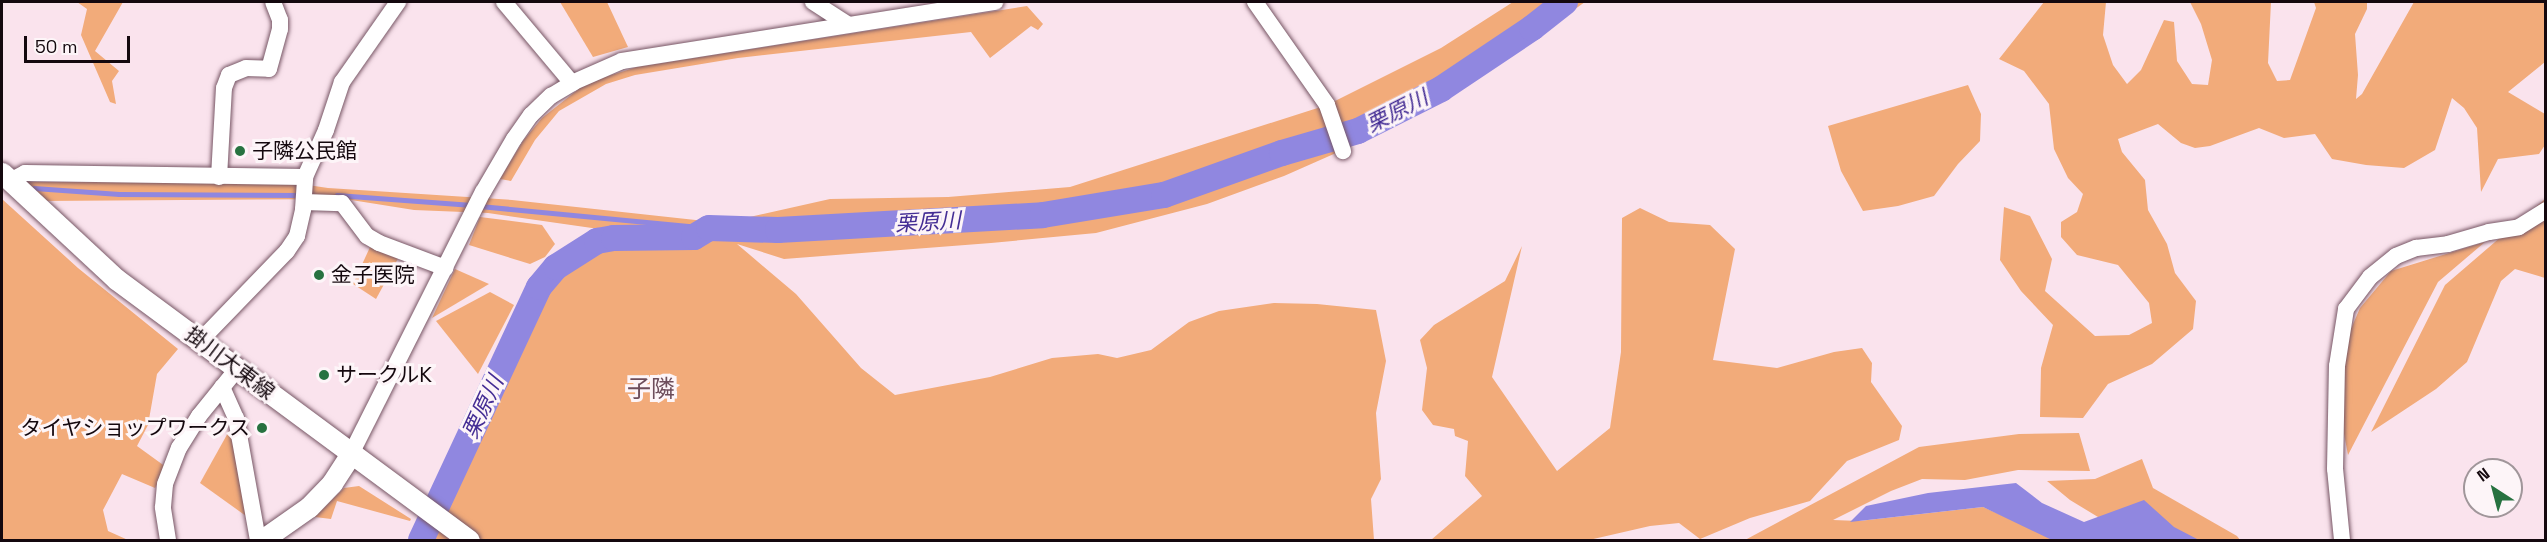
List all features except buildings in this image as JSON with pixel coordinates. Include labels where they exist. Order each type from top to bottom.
[{"type":"main road","name":"掛川大東線","points":[[6,177],[116,279],[469,540]]},
{"type":"main road","points":[[260,540],[309,507],[332,483],[352,452]]},
{"type":"street","points":[[219,177],[224,88],[229,75],[246,68],[269,69],[280,29],[280,20],[273,2]]},
{"type":"street","points":[[200,341],[287,251],[297,236],[304,190],[342,82],[398,2]]},
{"type":"street","points":[[504,2],[572,83]]},
{"type":"street","points":[[813,2],[847,24]]},
{"type":"street","points":[[352,452],[482,195],[514,139],[531,115],[551,96],[572,83],[622,61],[995,2]]},
{"type":"street","points":[[1255,2],[1327,105],[1343,151]]},
{"type":"street","points":[[6,177],[25,173],[219,177],[304,190],[342,203],[367,236],[379,243],[445,268]]},
{"type":"street","points":[[2342,540],[2335,469],[2337,377],[2346,309],[2370,277],[2396,256],[2416,248],[2448,244],[2489,232],[2519,227],[2546,210]]},
{"type":"street","points":[[168,540],[163,507],[165,484],[184,440],[199,416],[237,369]]},
{"type":"street","points":[[222,387],[236,418],[260,540]]},
{"type":"shaded area","points":[[77,2],[123,2],[95,51],[119,71],[112,81],[116,104],[110,102],[81,35],[87,9]]},
{"type":"shaded area","points":[[560,2],[607,2],[628,47],[593,57]]},
{"type":"shaded area","points":[[1513,2],[1585,2],[1493,67],[1425,110],[1379,134],[1284,176],[1207,204],[1096,233],[991,243],[784,259],[737,244],[796,294],[861,368],[895,395],[990,377],[1052,358],[1098,354],[1117,358],[1151,350],[1189,322],[1219,311],[1274,303],[1317,304],[1376,310],[1386,361],[1376,413],[1381,479],[1371,499],[1374,540],[429,540],[452,479],[505,386],[523,337],[561,268],[599,246],[713,242],[664,239],[627,229],[592,228],[488,213],[414,210],[345,199],[42,201],[26,182],[294,183],[328,188],[512,200],[723,223],[830,199],[948,197],[1070,187],[1327,105],[1441,48]]},
{"type":"shaded area","points":[[2044,2],[2106,2],[2103,35],[2113,65],[2127,84],[2141,70],[2164,20],[2174,22],[2177,61],[2192,84],[2208,85],[2212,60],[2201,24],[2190,2],[2271,2],[2268,63],[2277,81],[2290,80],[2316,8],[2314,2],[2367,2],[2367,9],[2355,34],[2358,75],[2356,99],[2362,94],[2414,2],[2545,2],[2545,62],[2508,92],[2545,114],[2545,145],[2539,154],[2498,159],[2481,192],[2477,128],[2464,108],[2452,98],[2435,150],[2404,168],[2332,159],[2315,134],[2284,138],[2259,128],[2210,146],[2195,148],[2181,143],[2158,124],[2118,139],[2122,152],[2145,180],[2148,210],[2167,244],[2175,273],[2196,301],[2193,329],[2152,364],[2108,384],[2083,418],[2040,417],[2041,368],[2053,325],[2021,291],[2000,260],[2004,207],[2030,216],[2052,259],[2045,291],[2095,336],[2129,335],[2152,323],[2149,303],[2118,265],[2077,255],[2061,237],[2061,222],[2077,212],[2083,194],[2068,178],[2054,149],[2049,104],[2024,71],[1999,59]]},
{"type":"shaded area","points":[[1027,6],[1043,24],[1038,30],[1031,26],[990,58],[971,32],[738,58],[635,75],[606,84],[559,111],[535,140],[511,181],[500,179],[523,141],[542,118],[580,88],[605,77],[637,67]]},
{"type":"shaded area","points":[[1968,85],[1981,114],[1980,141],[1958,164],[1934,196],[1898,206],[1863,211],[1841,171],[1828,126]]},
{"type":"shaded area","points":[[2,199],[78,268],[178,349],[157,374],[148,425],[137,446],[166,467],[155,488],[122,474],[103,510],[108,531],[128,540],[2,540]]},
{"type":"shaded area","points":[[2545,199],[2545,278],[2515,269],[2501,281],[2467,362],[2436,389],[2371,432],[2445,285]]},
{"type":"shaded area","points":[[1640,208],[1669,222],[1710,225],[1735,249],[1713,360],[1777,368],[1834,352],[1862,348],[1872,363],[1871,382],[1902,426],[1899,440],[1847,461],[1810,501],[1750,518],[1700,539],[1679,523],[1650,526],[1589,540],[1431,540],[1482,496],[1465,476],[1468,441],[1455,436],[1454,429],[1433,425],[1422,410],[1427,368],[1420,340],[1434,325],[1505,281],[1522,246],[1492,377],[1557,471],[1610,428],[1621,352],[1622,218]]},
{"type":"shaded area","points":[[480,217],[542,225],[555,244],[545,257],[530,264],[469,245]]},
{"type":"shaded area","points":[[2485,242],[2438,282],[2348,455],[2341,418],[2347,338],[2360,308],[2391,271]]},
{"type":"shaded area","points":[[371,245],[400,255],[376,299],[353,284]]},
{"type":"shaded area","points":[[455,269],[489,284],[432,318]]},
{"type":"shaded area","points":[[490,292],[514,305],[478,374],[436,321]]},
{"type":"shaded area","points":[[229,431],[235,452],[246,516],[200,483]]},
{"type":"shaded area","points":[[2079,433],[2090,471],[2018,470],[1965,480],[1922,479],[1891,491],[1833,520],[1859,521],[1983,507],[2058,540],[1745,540],[1919,447],[2019,434]]},
{"type":"shaded area","points":[[2142,459],[2153,488],[2237,536],[2240,540],[2100,540],[2098,517],[2070,500],[2047,481],[2095,479]]},
{"type":"shaded area","points":[[2016,483],[2042,503],[2084,522],[2144,500],[2174,527],[2199,540],[2052,540],[1983,507],[1850,522],[1866,506],[1928,493]]},
{"type":"shaded area","points":[[359,486],[411,519],[410,521],[337,501],[331,519],[315,517],[344,488]]},
{"type":"waterway","name":"栗原川","points":[[421,540],[539,287],[556,267],[597,241],[614,238],[694,237],[709,228],[778,230],[1043,215],[1164,195],[1282,153],[1358,131],[1441,89],[1532,28],[1565,2]]},
{"type":"waterway","points":[[34,188],[119,194],[301,195]]},
{"type":"waterway","points":[[337,195],[472,205]]},
{"type":"waterway","points":[[480,206],[709,228]]},
{"type":"place","name":"子隣公民館","points":[[240,151]]},
{"type":"place","name":"金子医院","points":[[319,275]]},
{"type":"place","name":"サークルK","points":[[324,375]]},
{"type":"place","name":"タイヤショップワークス","points":[[262,428]]},
{"type":"district","name":"子隣","points":[[651,389]]}]
